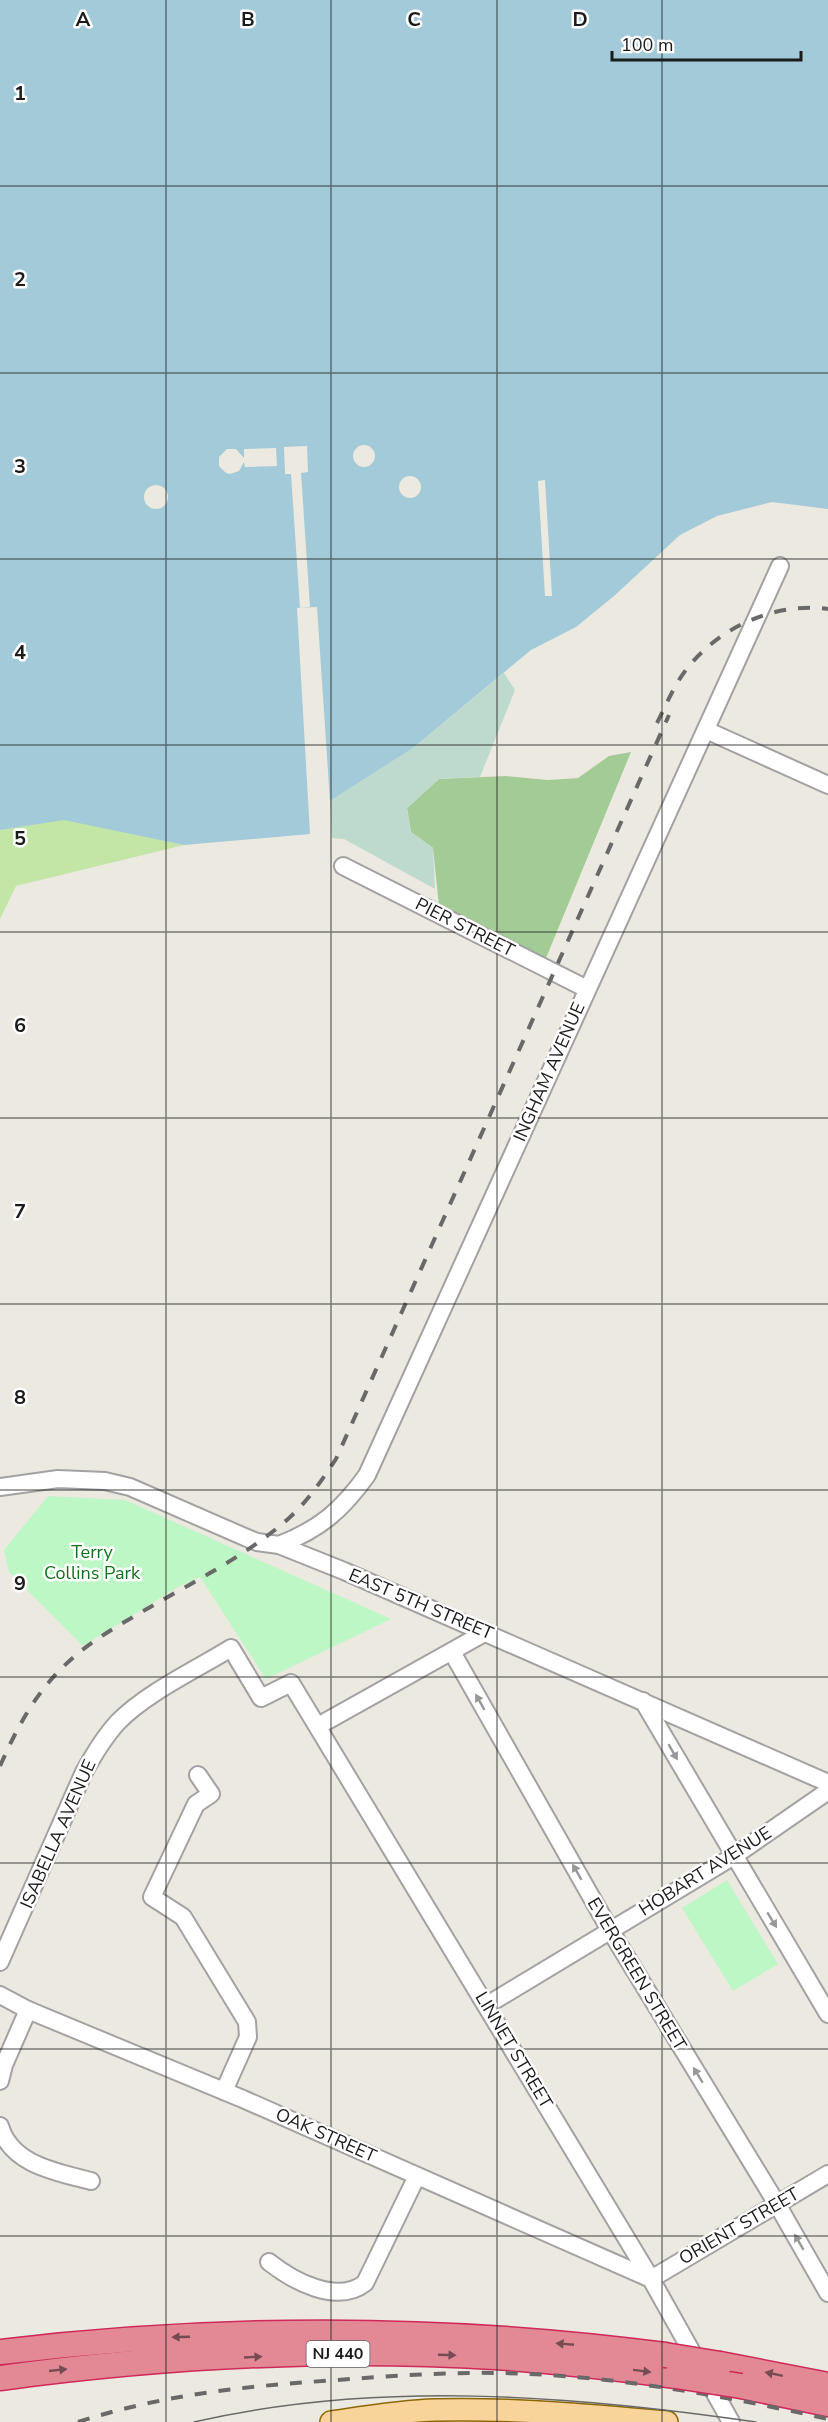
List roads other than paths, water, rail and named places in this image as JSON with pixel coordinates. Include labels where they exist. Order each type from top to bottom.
[{"type":"highway","name":"NJ 440","points":[[0,2352],[170,2337],[353,2334],[489,2338],[582,2345],[741,2386],[828,2404]]},
{"type":"highway","name":"NJ 440","points":[[0,2378],[175,2360],[357,2354],[449,2355],[670,2366],[720,2364],[828,2385]]},
{"type":"main road","points":[[331,2422],[391,2418],[435,2410],[667,2422]]},
{"type":"street","name":"INGHAM AVENUE","points":[[279,1545],[321,1524],[352,1497],[368,1474],[780,566]]},
{"type":"street","points":[[706,730],[828,785]]},
{"type":"street","name":"PIER STREET","points":[[343,866],[587,989]]},
{"type":"street","name":"EAST 5TH STREET","points":[[0,1488],[58,1479],[105,1481],[130,1487],[257,1542],[279,1545],[486,1632],[828,1783]]},
{"type":"street","points":[[318,1726],[486,1632]]},
{"type":"street","name":"ISABELLA AVENUE","points":[[0,1962],[84,1772],[99,1744],[119,1721],[141,1703],[231,1648],[261,1698],[291,1683]]},
{"type":"street","name":"EVERGREEN STREET","points":[[452,1652],[610,1930],[777,2204],[828,2293]]},
{"type":"street","name":"LINNET STREET","points":[[291,1683],[651,2278],[731,2422]]},
{"type":"street","points":[[643,1701],[828,2014]]},
{"type":"street","points":[[198,1775],[211,1794],[196,1804],[152,1897],[183,1917],[247,2022],[248,2037],[224,2091]]},
{"type":"street","name":"HOBART AVENUE","points":[[487,2005],[734,1856],[828,1791]]},
{"type":"street","name":"OAK STREET","points":[[0,1995],[28,2010],[224,2091],[651,2278]]},
{"type":"street","points":[[0,2082],[4,2065],[28,2010]]},
{"type":"street","points":[[0,2126],[4,2138],[16,2152],[41,2168],[91,2181]]},
{"type":"street","name":"ORIENT STREET","points":[[651,2278],[828,2174]]},
{"type":"street","points":[[269,2262],[284,2274],[305,2284],[336,2293],[356,2290],[365,2283],[417,2176]]},
{"type":"water","points":[[0,0],[828,0],[828,509],[772,502],[717,516],[680,535],[614,596],[576,627],[531,650],[413,748],[330,801],[317,607],[297,608],[310,834],[184,845],[64,820],[0,830]]},
{"type":"tram line","points":[[194,2422],[263,2409],[333,2400],[404,2396],[546,2399],[756,2422]]},
{"type":"railway","points":[[657,723],[684,673],[717,639],[751,620],[770,613],[789,609],[828,609]]},
{"type":"railway","points":[[0,1766],[19,1726],[35,1701],[72,1658],[113,1629],[255,1545],[302,1505],[336,1459],[669,715]]},
{"type":"railway","points":[[78,2422],[142,2404],[206,2393],[304,2382],[480,2373],[541,2375],[624,2382],[706,2394],[828,2419]]},
{"type":"park label","name":"Terry Collins Park","points":[[92,1562]]}]
